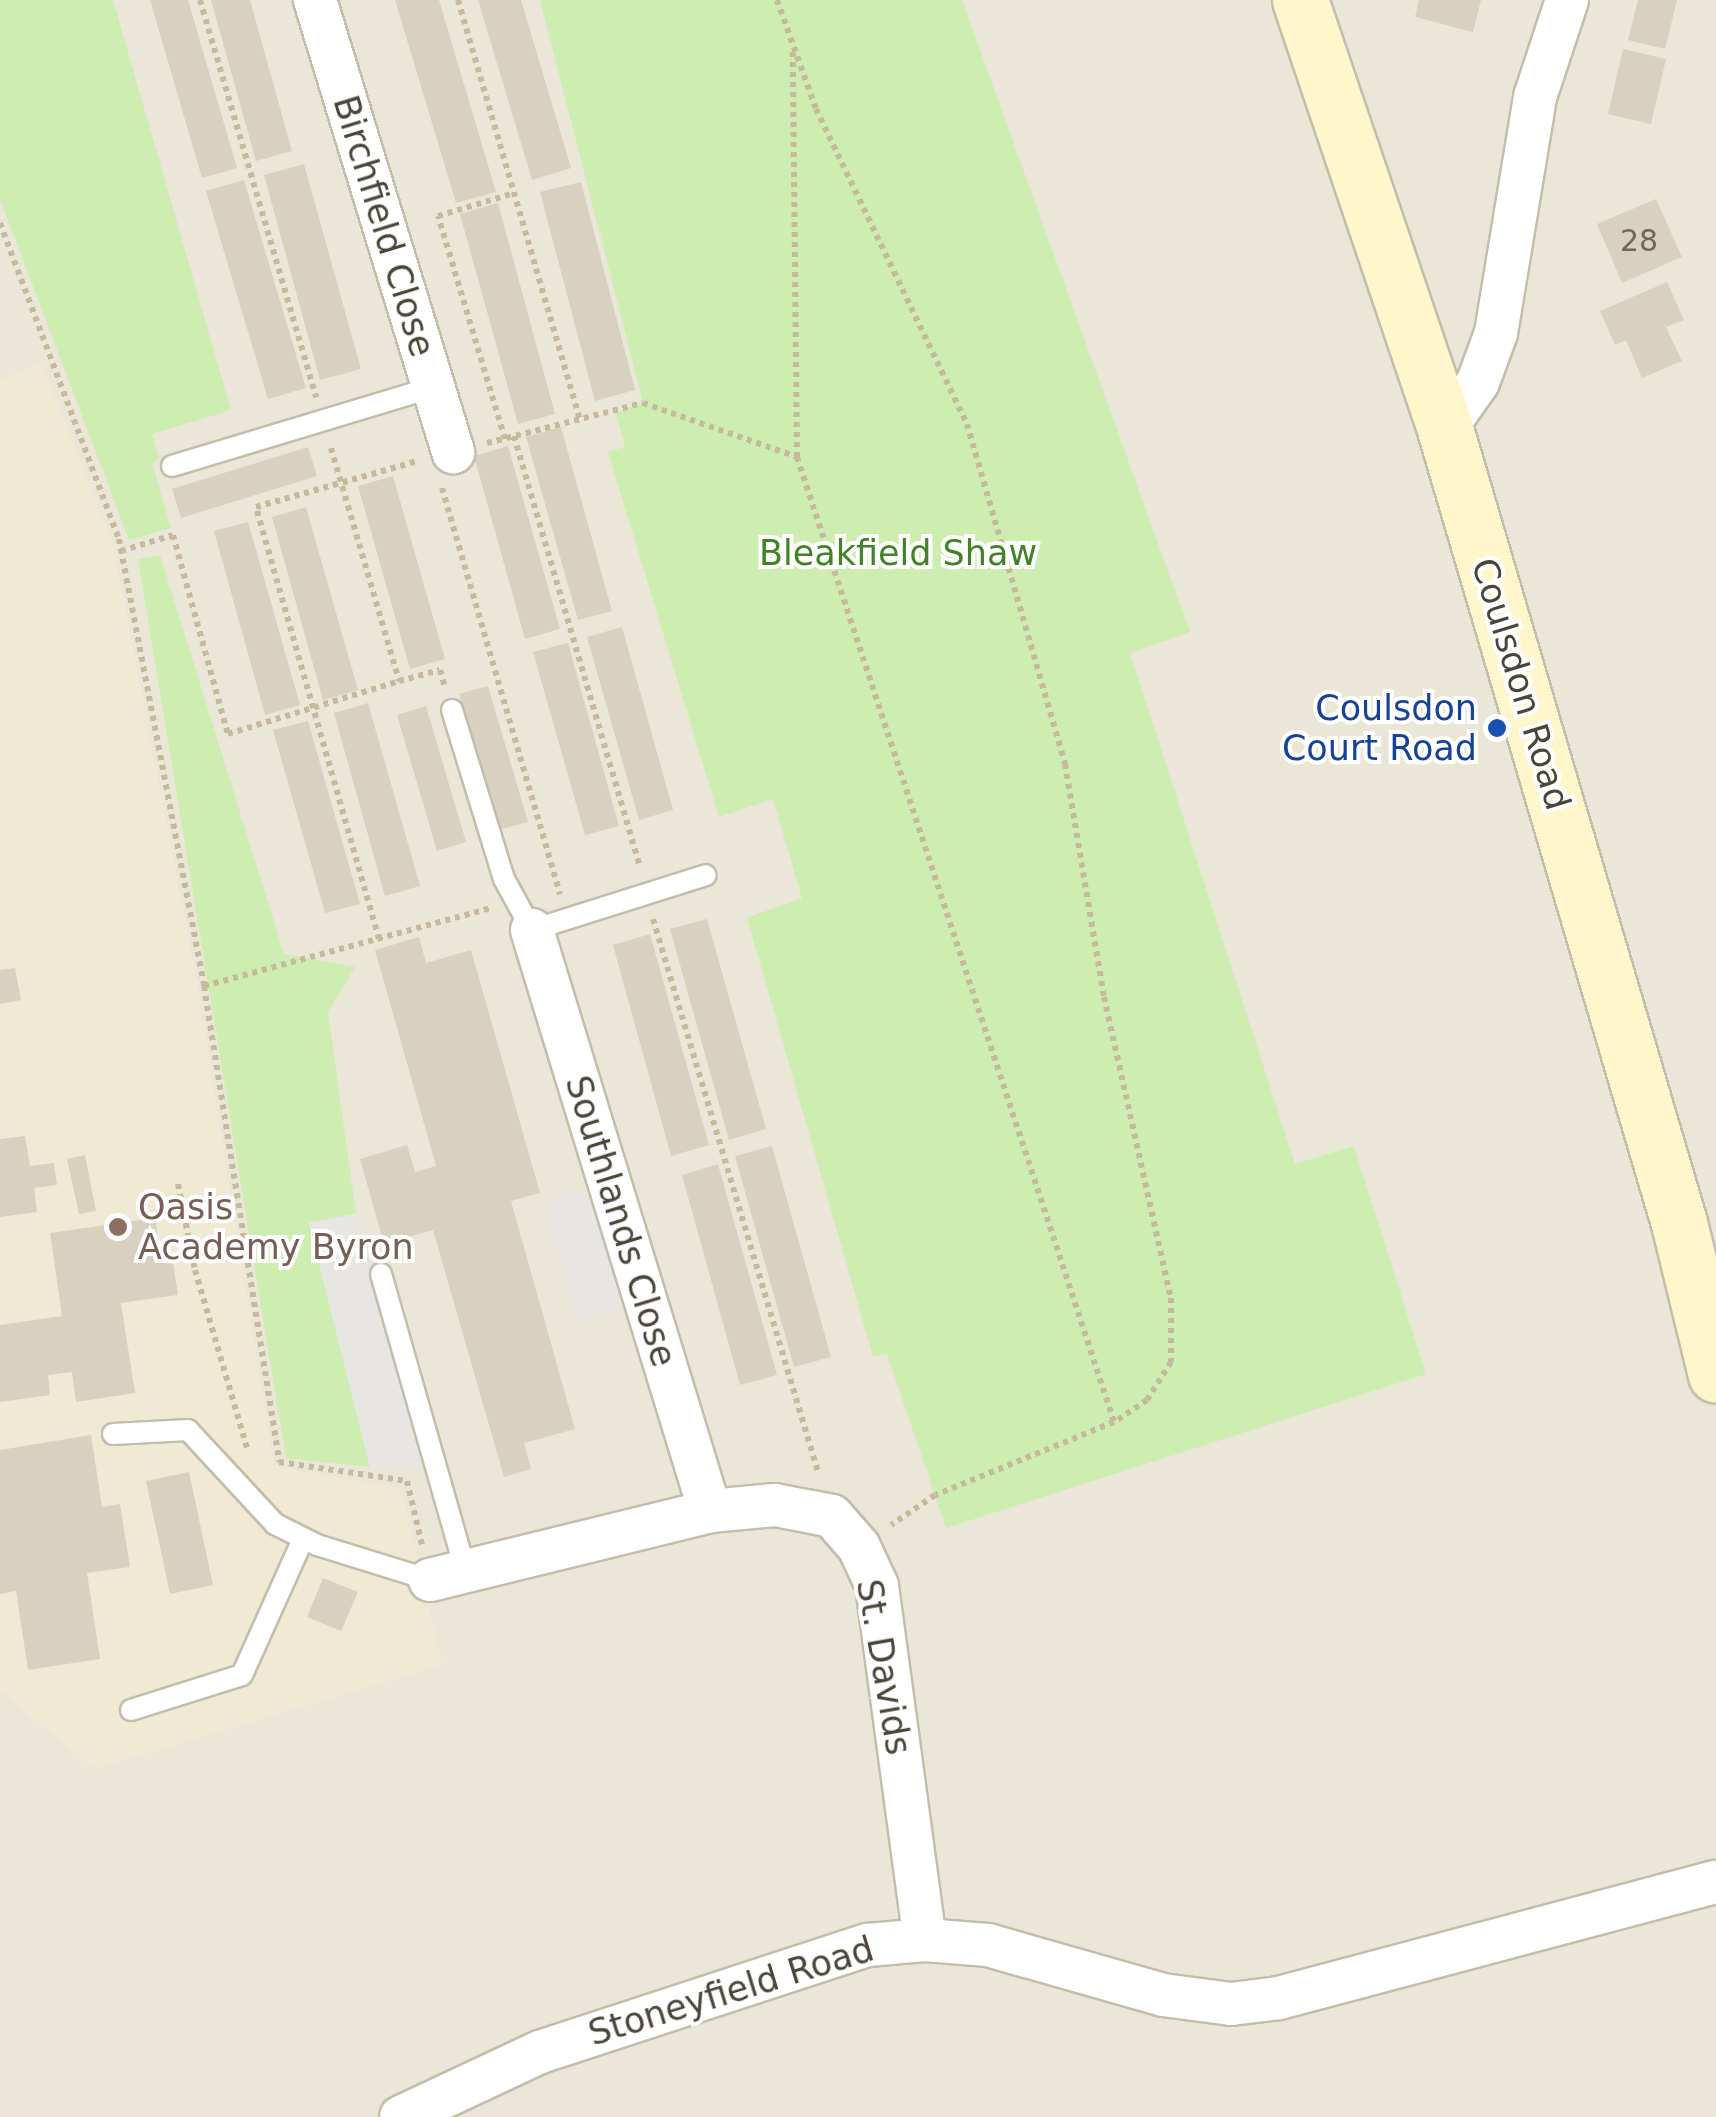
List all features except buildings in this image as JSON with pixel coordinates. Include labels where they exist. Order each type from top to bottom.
[{"type":"main road","name":"Coulsdon Road","points":[[1300,0],[1446,429],[1663,1166],[1716,1375]]},
{"type":"street","name":"Birchfield Close","points":[[315,0],[433,387],[443,455]]},
{"type":"street","points":[[1446,429],[1478,382],[1496,333],[1536,97],[1567,0]]},
{"type":"street","name":"Southlands Close","points":[[539,917],[710,1512]]},
{"type":"street","points":[[436,1570],[710,1512],[774,1505],[845,1532]]},
{"type":"street","name":"St. Davids","points":[[845,1532],[876,1586],[925,1940]]},
{"type":"street","name":"Stoneyfield Road","points":[[400,2117],[446,2090],[635,2018],[868,1944],[925,1940],[988,1945],[1163,1995],[1230,2004],[1294,1994],[1716,1882]]},
{"type":"lane","points":[[172,466],[433,387]]},
{"type":"lane","points":[[452,710],[539,917],[646,894],[706,876]]},
{"type":"lane","points":[[113,1434],[188,1430],[255,1508],[304,1539],[436,1570],[381,1274]]},
{"type":"lane","points":[[131,1710],[242,1675],[304,1539]]},
{"type":"path","points":[[200,0],[399,681]]},
{"type":"path","points":[[458,0],[580,419]]},
{"type":"path","points":[[514,436],[646,894],[845,1532],[1114,1422],[1147,1400],[1170,1362],[1170,1298],[1104,997],[1065,764],[967,424],[816,109],[778,0]]},
{"type":"path","points":[[792,42],[797,457],[1114,1422]]},
{"type":"path","points":[[505,438],[438,216],[514,193]]},
{"type":"path","points":[[0,223],[121,550],[204,986],[280,1462],[407,1481],[424,1557],[436,1570]]},
{"type":"path","points":[[379,938],[256,507],[341,481],[643,403],[797,457]]},
{"type":"path","points":[[204,986],[379,938],[539,917],[443,455]]},
{"type":"path","points":[[121,550],[173,535],[228,734],[440,670],[452,710]]},
{"type":"path","points":[[178,1184],[235,1424],[252,1458]]},
{"type":"shaded area","points":[[0,0],[1716,0],[1716,2117],[0,2117]]},
{"type":"shaded area","name":"Oasis Academy Byron","points":[[42,364],[113,543],[198,987],[274,1466],[401,1488],[442,1665],[95,1769],[0,1691],[0,380]]},
{"type":"shaded area","points":[[609,1183],[645,1301],[578,1322],[544,1202]]},
{"type":"shaded area","points":[[356,1214],[381,1274],[435,1464],[370,1467],[309,1222]]},
{"type":"green space","points":[[0,0],[113,0],[231,410],[152,434],[159,459],[152,463],[171,528],[129,540],[0,199]]},
{"type":"green space","name":"Bleakfield Shaw","points":[[540,0],[962,0],[1190,632],[1130,653],[1295,1164],[1354,1146],[1426,1374],[946,1528],[887,1354],[873,1356],[747,918],[802,898],[773,799],[719,817],[608,452],[625,447],[616,413],[643,402]]},
{"type":"green space","points":[[160,555],[284,954],[355,967],[328,1012],[356,1214],[309,1223],[370,1467],[286,1458],[138,559]]},
{"type":"place","name":"Coulsdon Court Road","points":[[1497,728]]},
{"type":"place","name":"Oasis Academy Byron","points":[[118,1227]]}]
